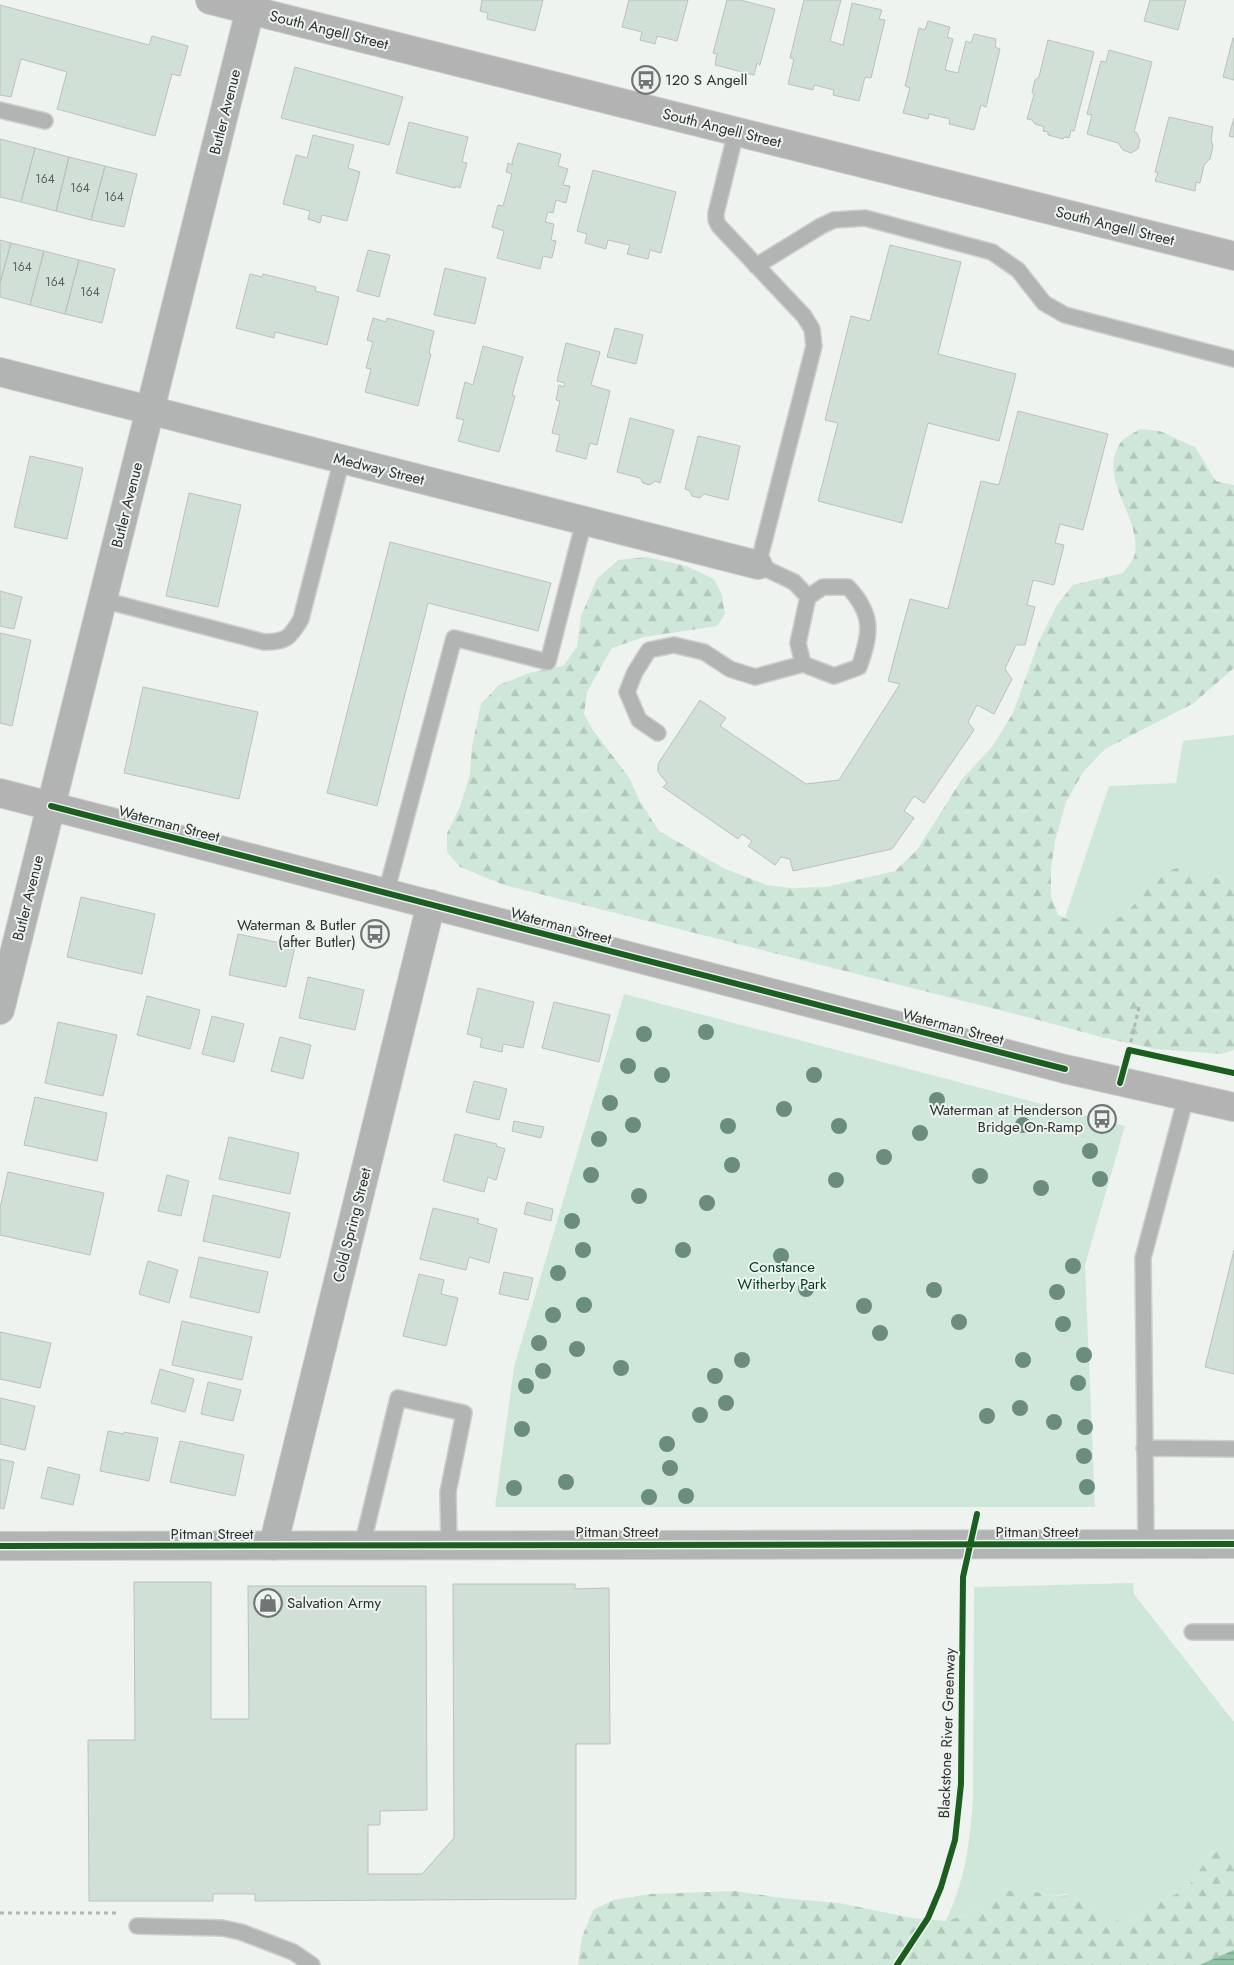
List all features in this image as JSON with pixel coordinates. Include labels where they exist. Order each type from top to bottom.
[{"type":"main road","name":"South Angell Street","points":[[210,0],[252,5],[736,132],[1230,254]]},
{"type":"main road","name":"Waterman Street","points":[[0,793],[1120,1083],[1234,1107]]},
{"type":"street","name":"Butler Avenue","points":[[0,1010],[252,5]]},
{"type":"street","name":"Medway Street","points":[[0,372],[758,565]]},
{"type":"street","name":"Cold Spring Street","points":[[273,1546],[431,904]]},
{"type":"street","name":"Pitman Street","points":[[0,1546],[1234,1544]]},
{"type":"lane","points":[[0,110],[45,121]]},
{"type":"lane","points":[[736,132],[716,213],[716,220],[719,226],[804,316],[812,329],[814,338],[814,346],[758,565],[794,582],[808,598]]},
{"type":"lane","points":[[756,266],[820,226],[834,220],[865,218],[992,252],[1018,270],[1044,303],[1065,315],[1234,359]]},
{"type":"lane","points":[[103,600],[264,642],[280,642],[293,632],[301,619],[342,459]]},
{"type":"lane","points":[[386,893],[454,638],[548,662],[584,521]]},
{"type":"lane","points":[[658,732],[639,720],[628,692],[635,672],[649,650],[674,645],[704,652],[730,669],[755,677],[803,664],[834,676],[859,667],[868,642],[867,616],[860,600],[848,587],[823,587],[808,598],[798,643],[803,664]]},
{"type":"lane","points":[[1146,1544],[1143,1258],[1186,1097]]},
{"type":"lane","points":[[362,1546],[398,1398],[464,1412],[448,1492],[449,1545]]},
{"type":"lane","points":[[1144,1448],[1234,1449]]},
{"type":"lane","points":[[1192,1632],[1234,1632]]},
{"type":"lane","points":[[136,1926],[206,1926],[240,1932],[293,1952],[312,1965]]},
{"type":"path","points":[[1120,1083],[1140,1003]]},
{"type":"path","points":[[1129,1050],[1138,1052]]},
{"type":"path","points":[[0,1913],[122,1913],[136,1926]]},
{"type":"green space","points":[[1140,429],[1160,431],[1195,447],[1216,481],[1234,485],[1234,668],[1194,703],[1105,749],[1083,772],[1066,802],[1055,841],[1051,869],[1051,896],[1058,915],[1081,926],[1099,925],[1125,915],[1147,889],[1171,870],[1184,866],[1234,885],[1234,1050],[1221,1054],[1155,1049],[1101,1037],[504,885],[460,867],[447,852],[447,833],[460,807],[470,774],[472,746],[481,704],[499,685],[529,673],[563,666],[577,647],[581,616],[597,579],[618,560],[647,557],[686,566],[714,579],[722,595],[725,614],[717,626],[644,637],[612,648],[587,692],[584,714],[593,730],[630,779],[639,800],[659,831],[725,869],[767,885],[792,888],[826,887],[895,871],[917,850],[962,779],[992,747],[1013,713],[1039,641],[1057,605],[1073,585],[1123,573],[1133,558],[1135,539],[1132,525],[1116,483],[1113,469],[1115,456],[1121,442]]},
{"type":"green space","points":[[1234,735],[1234,1001],[1045,977],[1109,786],[1176,783],[1183,741]]},
{"type":"green space","name":"Constance Witherby Park","points":[[624,994],[1125,1126],[1085,1265],[1095,1507],[495,1507],[514,1367]]},
{"type":"green space","points":[[1133,1583],[1134,1594],[1234,1722],[1234,1847],[1211,1852],[1185,1890],[1153,1905],[1137,1918],[1125,1922],[1109,1920],[1099,1913],[1090,1901],[1066,1894],[1053,1896],[1031,1891],[985,1902],[969,1914],[946,1921],[958,1891],[966,1861],[972,1815],[974,1587]]},
{"type":"green space","points":[[1234,1847],[1234,1950],[1199,1965],[578,1965],[582,1937],[593,1910],[613,1900],[651,1894],[735,1891],[782,1898],[839,1903],[912,1918],[946,1921],[969,1914],[985,1902],[1007,1891],[1031,1891],[1053,1896],[1080,1895],[1090,1901],[1099,1913],[1109,1919],[1125,1922],[1137,1918],[1153,1905],[1185,1890],[1211,1852]]},
{"type":"shaded area","points":[[1234,1950],[1234,1965],[1199,1965]]},
{"type":"building","points":[[482,0],[543,0],[535,31],[487,19],[488,13],[480,11]]},
{"type":"building","points":[[629,0],[688,0],[677,41],[657,36],[655,44],[640,40],[642,32],[622,27]]},
{"type":"building","points":[[727,0],[740,0],[775,9],[760,65],[757,63],[754,75],[715,65],[717,54],[713,53]]},
{"type":"building","points":[[804,0],[841,0],[830,41],[843,45],[852,3],[882,10],[879,19],[885,20],[871,78],[865,77],[859,101],[833,95],[834,90],[814,85],[813,90],[788,84],[794,59],[790,58]]},
{"type":"building","points":[[1150,0],[1186,0],[1178,30],[1144,21]]},
{"type":"building","points":[[0,5],[149,45],[152,36],[188,46],[180,76],[172,74],[155,136],[57,109],[67,72],[21,59],[11,97],[0,95]]},
{"type":"building","points":[[928,21],[950,27],[947,37],[953,39],[945,70],[958,73],[966,41],[971,43],[974,34],[996,39],[995,47],[1000,49],[986,107],[981,105],[974,130],[949,124],[950,119],[929,114],[928,119],[903,113],[910,88],[905,86],[919,28],[925,30]]},
{"type":"building","points":[[1234,38],[1234,80],[1223,77]]},
{"type":"building","points":[[1048,40],[1094,52],[1074,131],[1071,130],[1069,138],[1064,137],[1063,139],[1048,135],[1048,132],[1043,131],[1044,127],[1027,119],[1034,95],[1032,92],[1035,80],[1039,77]]},
{"type":"building","points":[[1109,50],[1152,62],[1134,132],[1137,133],[1140,140],[1138,149],[1131,153],[1123,150],[1118,143],[1087,134],[1092,115],[1087,114],[1101,61],[1106,62]]},
{"type":"building","points":[[295,67],[403,97],[389,145],[281,118]]},
{"type":"building","points":[[1169,117],[1213,127],[1211,139],[1213,146],[1210,159],[1204,165],[1200,183],[1196,182],[1195,191],[1155,181],[1158,173],[1155,172]]},
{"type":"building","points":[[1234,118],[1234,137],[1229,136]]},
{"type":"building","points":[[409,122],[468,137],[462,162],[467,163],[460,188],[396,173]]},
{"type":"building","points":[[313,135],[354,145],[348,168],[360,172],[347,221],[322,215],[320,223],[308,219],[310,211],[283,204],[296,155],[307,158]]},
{"type":"building","points":[[0,139],[35,148],[21,202],[0,197]]},
{"type":"building","points":[[518,143],[561,154],[558,166],[568,169],[563,185],[570,186],[566,203],[556,200],[553,213],[548,212],[545,222],[554,224],[551,240],[556,241],[552,258],[543,256],[540,269],[497,258],[504,231],[492,227],[498,205],[503,206],[512,174],[506,172],[508,163],[513,165],[512,162]]},
{"type":"building","points":[[35,148],[69,157],[56,211],[21,202]]},
{"type":"building","points":[[69,157],[105,166],[91,220],[56,211]]},
{"type":"building","points":[[105,166],[137,174],[124,227],[91,220]]},
{"type":"building","points":[[593,170],[676,192],[661,253],[650,250],[648,259],[627,254],[630,245],[608,240],[606,249],[585,243],[587,234],[577,231]]},
{"type":"building","points":[[0,240],[11,243],[0,283]]},
{"type":"building","points":[[11,243],[44,251],[30,305],[0,297],[0,283]]},
{"type":"building","points":[[890,245],[961,262],[938,354],[1016,374],[999,441],[928,423],[902,523],[818,501],[838,423],[825,420],[851,316],[870,321]]},
{"type":"building","points":[[368,250],[390,255],[379,297],[357,291]]},
{"type":"building","points":[[44,251],[79,260],[65,314],[30,305]]},
{"type":"building","points":[[79,260],[115,269],[102,323],[65,314]]},
{"type":"building","points":[[445,268],[486,278],[475,324],[434,315]]},
{"type":"building","points":[[250,274],[262,277],[263,274],[316,287],[315,291],[339,297],[327,345],[275,332],[274,338],[236,328]]},
{"type":"building","points":[[373,318],[386,322],[387,318],[434,331],[429,353],[431,354],[418,406],[365,392],[371,369],[366,368],[373,342],[367,340]]},
{"type":"building","points":[[615,328],[643,335],[636,364],[607,357]]},
{"type":"building","points":[[566,343],[600,352],[591,385],[610,391],[597,445],[590,443],[586,459],[556,451],[560,435],[552,433],[560,401],[556,400],[559,385],[564,387],[565,383],[557,381]]},
{"type":"building","points":[[483,346],[523,357],[512,395],[515,396],[499,452],[458,441],[464,420],[456,418],[465,382],[473,385]]},
{"type":"building","points":[[1018,411],[1108,434],[1083,530],[1060,524],[1055,543],[1064,545],[1054,585],[1033,580],[1027,605],[1035,607],[1025,645],[1016,645],[1005,669],[1012,679],[994,714],[977,705],[968,722],[974,730],[924,803],[914,796],[904,811],[914,818],[892,849],[793,871],[790,859],[781,857],[775,865],[748,846],[752,841],[742,834],[738,839],[663,787],[667,783],[658,772],[658,764],[700,700],[726,718],[720,726],[806,784],[839,780],[900,684],[888,681],[910,599],[948,609],[981,481],[999,485]]},
{"type":"building","points":[[630,418],[674,430],[660,483],[655,481],[650,485],[643,483],[640,478],[617,472]]},
{"type":"building","points":[[698,436],[740,446],[728,500],[704,494],[700,498],[692,496],[690,491],[685,489]]},
{"type":"building","points":[[30,456],[83,468],[67,539],[14,527]]},
{"type":"building","points":[[189,493],[241,505],[218,607],[166,596]]},
{"type":"building","points":[[390,542],[551,583],[538,631],[428,603],[377,806],[327,793]]},
{"type":"building","points":[[0,591],[22,597],[14,629],[0,626]]},
{"type":"building","points":[[0,633],[31,640],[12,726],[0,723]]},
{"type":"building","points":[[143,687],[258,712],[239,799],[124,773]]},
{"type":"building","points":[[81,897],[155,914],[142,974],[67,957]]},
{"type":"building","points":[[238,934],[295,946],[286,987],[229,975]]},
{"type":"building","points":[[308,977],[364,990],[355,1030],[299,1018]]},
{"type":"building","points":[[478,988],[534,1002],[523,1048],[503,1044],[502,1052],[480,1047],[482,1038],[467,1034]]},
{"type":"building","points":[[147,996],[200,1010],[190,1049],[137,1035]]},
{"type":"building","points":[[554,1002],[610,1015],[599,1062],[542,1048]]},
{"type":"building","points":[[212,1016],[244,1024],[234,1062],[202,1054]]},
{"type":"building","points":[[58,1022],[117,1035],[103,1096],[45,1083]]},
{"type":"building","points":[[280,1037],[311,1045],[303,1079],[271,1071]]},
{"type":"building","points":[[474,1081],[507,1089],[499,1120],[466,1112]]},
{"type":"building","points":[[35,1097],[107,1113],[97,1161],[24,1145]]},
{"type":"building","points":[[514,1121],[544,1127],[541,1138],[512,1131]]},
{"type":"building","points":[[455,1134],[497,1144],[496,1146],[505,1149],[496,1180],[488,1177],[484,1192],[443,1181]]},
{"type":"building","points":[[229,1137],[299,1153],[290,1194],[219,1179]]},
{"type":"building","points":[[8,1172],[104,1193],[90,1255],[0,1235],[0,1208]]},
{"type":"building","points":[[167,1175],[189,1181],[181,1216],[158,1211]]},
{"type":"building","points":[[213,1195],[290,1213],[280,1258],[203,1241]]},
{"type":"building","points":[[527,1202],[553,1209],[551,1221],[524,1214]]},
{"type":"building","points":[[433,1208],[479,1219],[477,1223],[497,1229],[489,1263],[469,1257],[466,1270],[420,1259]]},
{"type":"building","points":[[1234,1250],[1234,1374],[1205,1367]]},
{"type":"building","points":[[199,1257],[268,1272],[259,1313],[190,1297]]},
{"type":"building","points":[[148,1261],[178,1270],[169,1303],[139,1294]]},
{"type":"building","points":[[504,1272],[533,1278],[528,1300],[499,1294]]},
{"type":"building","points":[[419,1274],[444,1280],[441,1294],[458,1298],[446,1346],[403,1336]]},
{"type":"building","points":[[182,1321],[252,1337],[242,1380],[172,1365]]},
{"type":"building","points":[[0,1332],[51,1343],[40,1388],[0,1379]]},
{"type":"building","points":[[160,1369],[194,1379],[185,1412],[151,1403]]},
{"type":"building","points":[[208,1382],[241,1390],[233,1421],[201,1414]]},
{"type":"building","points":[[0,1398],[35,1406],[25,1450],[0,1444]]},
{"type":"building","points":[[108,1431],[158,1438],[149,1481],[100,1471]]},
{"type":"building","points":[[180,1441],[244,1455],[235,1496],[170,1482]]},
{"type":"building","points":[[0,1459],[14,1462],[4,1509],[0,1508]]},
{"type":"building","points":[[48,1467],[80,1475],[73,1505],[41,1498]]},
{"type":"building","points":[[134,1582],[211,1582],[211,1719],[249,1719],[248,1586],[426,1586],[427,1810],[380,1811],[380,1825],[368,1825],[368,1874],[422,1874],[454,1838],[453,1584],[575,1584],[575,1589],[609,1588],[610,1744],[576,1744],[576,1899],[255,1901],[255,1894],[213,1894],[213,1901],[89,1901],[88,1740],[135,1740]]},
{"type":"cycle path","points":[[51,806],[1065,1069]]},
{"type":"cycle path","points":[[1120,1083],[1129,1050],[1234,1073]]},
{"type":"cycle path","name":"Blackstone River Greenway","points":[[897,1965],[928,1918],[941,1887],[955,1840],[961,1784],[963,1577],[977,1514]]},
{"type":"cycle path","points":[[0,1546],[1234,1544]]},
{"type":"place","name":"120 S Angell","points":[[646,80]]},
{"type":"place","name":"Waterman & Butler (after Butler)","points":[[375,934]]},
{"type":"place","name":"Waterman at Henderson Bridge On-Ramp","points":[[1102,1119]]},
{"type":"place","name":"Salvation Army","points":[[268,1603]]}]
